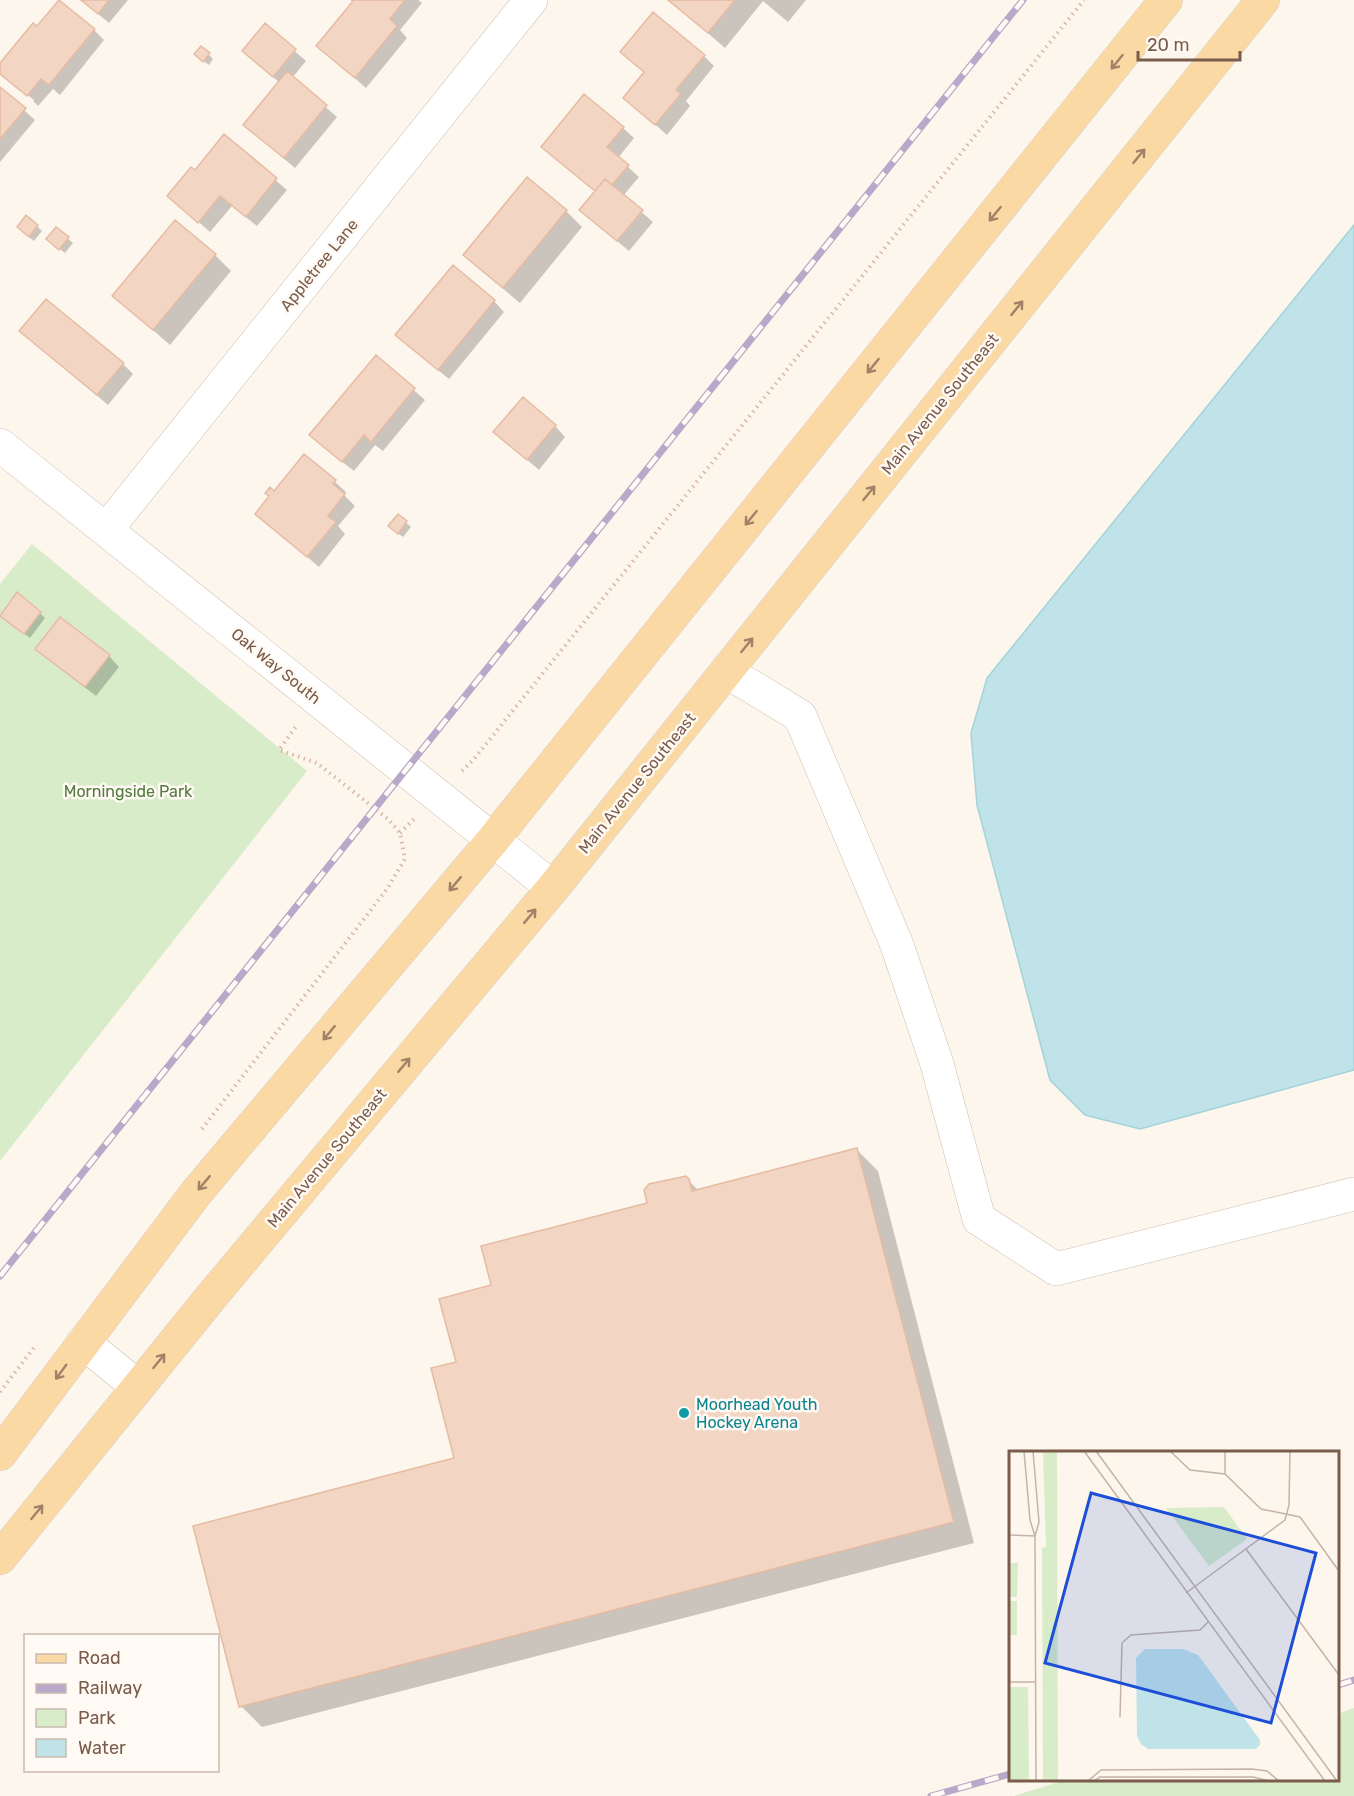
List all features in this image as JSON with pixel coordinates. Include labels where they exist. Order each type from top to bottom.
[{"type":"main road","points":[[0,1454],[196,1193],[493,840],[1167,0]]},
{"type":"main road","name":"Main Avenue Southeast","points":[[0,1558],[211,1297],[553,888],[1263,0]]},
{"type":"street","name":"Appletree Lane","points":[[106,530],[531,0]]},
{"type":"street","name":"Oak Way South","points":[[0,445],[553,888]]},
{"type":"street","points":[[726,671],[800,716],[897,945],[937,1064],[979,1219],[1056,1269],[1354,1194]]},
{"type":"street","points":[[83,1342],[138,1387]]},
{"type":"path","points":[[474,759],[1084,0]]},
{"type":"path","points":[[279,750],[317,763],[388,819],[400,833],[405,859],[387,889]]},
{"type":"green space","name":"Morningside Park","points":[[32,544],[307,771],[0,1161],[0,584]]},
{"type":"green space","points":[[1354,1708],[1354,1796],[1014,1796],[1062,1781],[1339,1781],[1339,1714]]},
{"type":"water","points":[[1354,225],[1354,1070],[1140,1129],[1085,1115],[1050,1080],[977,805],[971,733],[987,678]]},
{"type":"building","points":[[59,0],[95,29],[49,85],[41,79],[27,96],[0,74],[0,63],[33,23],[37,26]]},
{"type":"building","points":[[81,0],[109,0],[98,14]]},
{"type":"building","points":[[351,0],[405,0],[390,19],[397,26],[355,78],[316,46],[353,1]]},
{"type":"building","points":[[668,0],[735,0],[708,33]]},
{"type":"building","points":[[653,12],[705,55],[676,90],[681,94],[655,125],[623,98],[644,72],[620,52]]},
{"type":"building","points":[[265,23],[296,49],[273,77],[242,51]]},
{"type":"building","points":[[201,46],[210,53],[203,62],[194,54]]},
{"type":"building","points":[[287,71],[327,105],[284,158],[243,125]]},
{"type":"building","points":[[0,87],[26,108],[0,139]]},
{"type":"building","points":[[584,94],[624,127],[607,147],[629,165],[612,185],[605,179],[595,191],[541,147]]},
{"type":"building","points":[[224,134],[277,178],[246,217],[220,196],[198,223],[167,196],[191,167],[195,170]]},
{"type":"building","points":[[527,177],[567,210],[503,288],[463,255]]},
{"type":"building","points":[[605,179],[643,210],[617,241],[579,210]]},
{"type":"building","points":[[26,215],[38,225],[29,237],[17,227]]},
{"type":"building","points":[[175,220],[216,254],[153,330],[112,296]]},
{"type":"building","points":[[56,227],[69,237],[59,250],[46,239]]},
{"type":"building","points":[[453,265],[495,300],[438,370],[395,335]]},
{"type":"building","points":[[46,299],[124,363],[97,395],[19,331]]},
{"type":"building","points":[[376,355],[415,388],[371,442],[364,435],[342,462],[309,435]]},
{"type":"building","points":[[523,397],[556,425],[527,460],[493,432]]},
{"type":"building","points":[[304,454],[336,480],[333,484],[345,494],[328,516],[336,522],[307,557],[255,514],[269,496],[265,493],[270,487],[274,491]]},
{"type":"building","points":[[398,514],[407,521],[398,534],[388,526]]},
{"type":"building","points":[[17,592],[41,612],[24,634],[0,616]]},
{"type":"building","points":[[60,617],[110,655],[85,687],[35,649]]},
{"type":"building","name":"Moorhead Youth Hockey Arena","points":[[857,1148],[954,1522],[239,1707],[193,1526],[454,1458],[431,1368],[456,1362],[439,1299],[491,1285],[481,1246],[647,1203],[644,1190],[649,1184],[686,1176],[692,1191]]},
{"type":"railway","points":[[0,1276],[1023,0]]},
{"type":"railway","points":[[1339,1685],[1354,1680]]},
{"type":"railway","points":[[931,1796],[1009,1774]]},
{"type":"place","name":"Moorhead Youth Hockey Arena","points":[[684,1413]]}]
